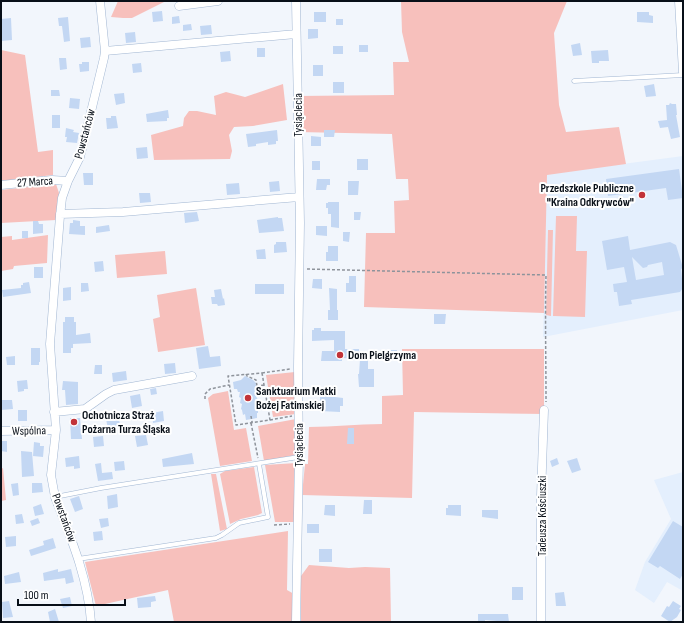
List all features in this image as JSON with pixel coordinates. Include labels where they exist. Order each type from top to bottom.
[{"type":"street","name":"Powstańców","points":[[91,622],[90,605],[78,559],[55,497],[52,474],[56,430],[50,344],[62,198],[68,181],[80,157],[105,51],[100,1]]},
{"type":"street","points":[[179,6],[218,1]]},
{"type":"street","name":"Tysiąclecia","points":[[296,1],[300,223],[298,367],[299,457],[296,622]]},
{"type":"street","points":[[679,1],[683,74]]},
{"type":"street","points":[[105,51],[296,34]]},
{"type":"street","name":"27 Marca","points":[[1,184],[52,180],[68,181]]},
{"type":"street","points":[[60,214],[123,212],[299,197]]},
{"type":"street","points":[[54,412],[85,409],[114,390],[192,376]]},
{"type":"street","name":"Tadeusza Kościuszki","points":[[541,622],[541,496],[544,410]]},
{"type":"street","name":"Wspólna","points":[[1,432],[56,430]]},
{"type":"lane","points":[[574,81],[683,74]]},
{"type":"lane","points":[[55,497],[108,487],[299,457]]},
{"type":"lane","points":[[78,559],[216,538],[222,536],[239,523],[268,517],[259,464]]},
{"type":"path","points":[[300,268],[546,275],[546,407],[544,410]]},
{"type":"path","points":[[298,367],[262,373],[228,376],[236,425],[299,415]]},
{"type":"path","points":[[262,373],[270,420]]},
{"type":"path","points":[[246,374],[247,376],[256,380],[257,386],[264,385]]},
{"type":"path","points":[[205,399],[205,394],[210,389],[230,385]]},
{"type":"path","points":[[251,416],[257,456]]},
{"type":"path","points":[[274,525],[294,524]]},
{"type":"shaded area","points":[[118,1],[164,2],[132,18],[111,17]]},
{"type":"shaded area","points":[[401,1],[567,1],[554,33],[559,105],[566,132],[619,127],[626,164],[547,175],[544,313],[364,307],[366,233],[395,233],[394,201],[409,200],[408,179],[396,179],[392,134],[298,132],[298,96],[394,95],[393,62],[409,62],[402,32]]},
{"type":"shaded area","points":[[1,50],[25,55],[38,152],[53,150],[53,175],[1,181]]},
{"type":"shaded area","points":[[283,84],[287,120],[253,126],[234,127],[229,135],[232,151],[230,159],[154,160],[151,135],[183,126],[184,118],[189,111],[216,115],[214,96],[226,92],[245,97]]},
{"type":"shaded area","points":[[683,156],[683,310],[543,337],[547,174]]},
{"type":"shaded area","points":[[56,184],[59,193],[56,220],[1,223],[1,190]]},
{"type":"shaded area","points":[[556,216],[577,216],[576,251],[587,251],[585,317],[553,316]]},
{"type":"shaded area","points":[[548,230],[553,230],[551,316],[546,315]]},
{"type":"shaded area","points":[[48,235],[47,263],[14,266],[13,269],[1,271],[1,237],[12,236],[12,240]]},
{"type":"shaded area","points":[[165,251],[167,274],[117,278],[115,255]]},
{"type":"shaded area","points":[[196,288],[205,345],[158,352],[153,319],[160,317],[157,295]]},
{"type":"shaded area","points":[[402,349],[544,349],[544,414],[414,412],[412,498],[302,495],[305,464],[308,464],[309,427],[382,424],[382,396],[403,395]]},
{"type":"shaded area","points":[[295,372],[296,414],[273,417],[266,375]]},
{"type":"shaded area","points":[[228,391],[234,430],[246,428],[252,461],[220,466],[208,398],[213,394]]},
{"type":"shaded area","points":[[296,419],[296,455],[264,461],[258,426]]},
{"type":"shaded area","points":[[296,463],[296,522],[275,522],[265,465]]},
{"type":"shaded area","points":[[254,467],[262,513],[230,524],[220,474],[225,471]]},
{"type":"shaded area","points":[[3,468],[6,500],[1,501],[1,469]]},
{"type":"shaded area","points":[[683,472],[683,591],[667,582],[654,603],[635,590],[645,562],[671,519],[654,480]]},
{"type":"shaded area","points":[[211,474],[216,474],[227,529],[220,531]]},
{"type":"shaded area","points":[[288,531],[287,590],[294,594],[294,622],[174,622],[168,590],[96,606],[85,562]]},
{"type":"shaded area","points":[[309,565],[349,568],[390,568],[391,622],[301,622],[301,576]]},
{"type":"building","points":[[162,11],[163,21],[153,22],[152,12]]},
{"type":"building","points":[[314,12],[326,12],[326,22],[314,22]]},
{"type":"building","points":[[637,12],[649,12],[649,15],[653,16],[653,23],[637,22]]},
{"type":"building","points":[[179,16],[180,23],[172,24],[172,17]]},
{"type":"building","points":[[68,17],[70,41],[64,42],[62,26],[59,26],[58,18]]},
{"type":"building","points":[[11,18],[12,40],[1,41],[1,19]]},
{"type":"building","points":[[336,19],[343,19],[343,25],[336,25]]},
{"type":"building","points":[[191,24],[192,30],[183,31],[183,25]]},
{"type":"building","points":[[211,25],[212,34],[201,35],[200,26]]},
{"type":"building","points":[[308,29],[318,29],[318,38],[308,39]]},
{"type":"building","points":[[135,32],[136,42],[126,43],[125,33]]},
{"type":"building","points":[[90,37],[91,47],[81,48],[80,38]]},
{"type":"building","points":[[580,43],[582,55],[573,56],[571,45]]},
{"type":"building","points":[[359,45],[368,45],[368,52],[359,52]]},
{"type":"building","points":[[333,46],[343,46],[343,54],[333,54]]},
{"type":"building","points":[[257,48],[265,48],[265,57],[257,57]]},
{"type":"building","points":[[608,50],[609,61],[592,63],[591,51]]},
{"type":"building","points":[[230,51],[231,61],[221,62],[220,52]]},
{"type":"building","points":[[59,58],[66,58],[67,69],[60,70]]},
{"type":"building","points":[[82,62],[89,62],[89,71],[80,72],[79,64],[82,64]]},
{"type":"building","points":[[141,63],[142,72],[133,73],[132,64]]},
{"type":"building","points":[[313,65],[323,65],[323,76],[313,76]]},
{"type":"building","points":[[333,82],[344,82],[344,93],[333,93]]},
{"type":"building","points":[[654,84],[656,96],[646,97],[644,86]]},
{"type":"building","points":[[51,90],[59,90],[60,96],[51,96]]},
{"type":"building","points":[[124,93],[125,103],[116,105],[114,94]]},
{"type":"building","points":[[70,98],[80,99],[79,109],[69,108]]},
{"type":"building","points":[[670,103],[676,104],[676,115],[680,137],[671,139],[668,127],[660,128],[658,121],[667,120],[666,105],[669,105]]},
{"type":"building","points":[[168,110],[169,118],[167,118],[167,121],[147,122],[146,114]]},
{"type":"building","points":[[52,115],[60,115],[60,128],[52,128]]},
{"type":"building","points":[[111,116],[116,116],[118,128],[107,129],[106,118],[111,118]]},
{"type":"building","points":[[66,128],[74,130],[73,132],[79,133],[77,143],[66,142]]},
{"type":"building","points":[[277,130],[278,141],[276,141],[276,144],[268,145],[268,142],[248,147],[246,134]]},
{"type":"building","points":[[324,130],[335,130],[334,137],[324,137]]},
{"type":"building","points":[[311,136],[321,137],[321,146],[311,146]]},
{"type":"building","points":[[147,147],[148,158],[137,159],[136,148]]},
{"type":"building","points":[[357,159],[368,159],[368,170],[357,170]]},
{"type":"building","points":[[312,161],[320,161],[320,170],[312,170]]},
{"type":"building","points":[[679,169],[683,198],[668,200],[666,188],[608,196],[606,179]]},
{"type":"building","points":[[83,173],[93,173],[93,185],[84,185]]},
{"type":"building","points":[[317,179],[330,179],[330,185],[327,185],[326,190],[316,190]]},
{"type":"building","points":[[279,181],[280,191],[270,192],[269,182]]},
{"type":"building","points":[[348,181],[359,181],[358,195],[348,195]]},
{"type":"building","points":[[239,183],[240,194],[227,195],[226,184]]},
{"type":"building","points":[[139,193],[150,193],[151,202],[140,203]]},
{"type":"building","points":[[339,202],[339,228],[331,227],[331,214],[328,214],[328,208],[326,208],[326,203]]},
{"type":"building","points":[[197,212],[199,221],[185,223],[184,213]]},
{"type":"building","points":[[354,212],[361,212],[360,220],[354,220]]},
{"type":"building","points":[[278,217],[282,218],[284,231],[259,233],[257,220]]},
{"type":"building","points":[[73,220],[80,221],[80,226],[85,226],[85,235],[69,234],[70,223],[73,223]]},
{"type":"building","points":[[33,221],[38,221],[39,224],[43,224],[43,233],[33,234]]},
{"type":"building","points":[[109,225],[110,231],[96,233],[96,227]]},
{"type":"building","points":[[316,226],[327,226],[327,236],[316,235]]},
{"type":"building","points":[[22,231],[28,231],[28,238],[22,238]]},
{"type":"building","points":[[343,232],[350,232],[349,242],[343,241]]},
{"type":"building","points":[[628,236],[630,250],[670,242],[676,245],[683,268],[681,269],[683,288],[680,292],[631,300],[632,304],[619,306],[617,292],[614,292],[613,284],[627,282],[624,267],[607,270],[602,241]],"holes":[[[632,257],[643,268],[647,267],[648,265],[662,262],[664,275],[636,280]]]},
{"type":"building","points":[[276,242],[286,242],[287,252],[274,253],[274,245]]},
{"type":"building","points":[[328,246],[338,246],[338,261],[326,261]]},
{"type":"building","points":[[265,249],[266,259],[257,259],[256,250]]},
{"type":"building","points":[[103,261],[104,271],[95,272],[94,262]]},
{"type":"building","points":[[34,267],[43,267],[43,278],[34,278]]},
{"type":"building","points":[[349,276],[356,276],[356,292],[346,292],[346,283],[349,283]]},
{"type":"building","points":[[313,279],[322,279],[322,289],[312,288]]},
{"type":"building","points":[[29,282],[31,293],[3,297],[2,290],[21,288],[23,283]]},
{"type":"building","points":[[81,283],[88,283],[89,291],[81,292]]},
{"type":"building","points":[[255,284],[284,284],[284,294],[255,294]]},
{"type":"building","points":[[71,287],[71,300],[63,301],[63,288]]},
{"type":"building","points":[[329,288],[337,289],[338,320],[328,320],[328,310],[330,310]]},
{"type":"building","points":[[221,289],[225,305],[218,306],[217,304],[212,304],[211,297],[215,297],[214,290]]},
{"type":"building","points":[[434,314],[446,314],[445,324],[434,324]]},
{"type":"building","points":[[65,317],[74,317],[74,322],[76,322],[76,335],[90,333],[91,343],[73,344],[71,353],[63,353],[63,322],[65,322]]},
{"type":"building","points":[[314,328],[321,328],[321,331],[345,331],[345,349],[359,349],[359,351],[368,352],[368,369],[374,369],[374,387],[359,387],[358,374],[360,359],[342,358],[342,361],[321,361],[322,351],[334,351],[334,340],[312,341],[312,330],[314,330]]},
{"type":"building","points":[[208,346],[210,357],[220,356],[221,366],[199,369],[196,348]]},
{"type":"building","points":[[31,348],[40,348],[39,365],[31,365]]},
{"type":"building","points":[[388,350],[397,350],[396,361],[386,360],[386,352],[388,352]]},
{"type":"building","points":[[15,356],[15,365],[7,365],[6,357]]},
{"type":"building","points":[[175,363],[176,373],[165,374],[164,364]]},
{"type":"building","points":[[95,365],[102,365],[102,374],[94,374]]},
{"type":"building","points":[[126,371],[127,380],[113,382],[112,373]]},
{"type":"building","name":"Sanktuarium Matki Bożej Fatimskiej","points":[[245,376],[256,383],[257,389],[255,390],[258,395],[256,396],[259,406],[257,418],[246,420],[245,414],[243,415],[241,409],[241,398],[239,397],[240,392],[238,392],[237,389],[234,389],[233,382],[241,380]]},
{"type":"building","points":[[27,380],[28,389],[18,392],[17,381]]},
{"type":"building","points":[[63,381],[78,382],[78,404],[66,405],[65,390],[62,390]]},
{"type":"building","points":[[156,388],[157,394],[151,395],[150,389]]},
{"type":"building","points":[[140,394],[142,406],[132,408],[130,396]]},
{"type":"building","points":[[325,394],[343,398],[343,406],[340,406],[340,412],[320,411],[318,401],[320,402],[320,397],[325,397]]},
{"type":"building","points":[[1,400],[12,400],[13,409],[1,410]]},
{"type":"building","points":[[18,410],[27,410],[27,421],[18,421]]},
{"type":"building","points":[[163,411],[164,421],[153,423],[152,413]]},
{"type":"building","points":[[119,417],[120,427],[108,429],[106,419]]},
{"type":"building","points":[[70,418],[80,418],[82,439],[71,439]]},
{"type":"building","points":[[348,428],[354,428],[354,444],[347,444]]},
{"type":"building","points":[[146,435],[148,445],[137,447],[135,436]]},
{"type":"building","points":[[103,436],[104,446],[94,447],[93,437]]},
{"type":"building","points":[[1,441],[7,441],[7,452],[1,451]]},
{"type":"building","points":[[34,442],[40,443],[40,446],[44,446],[43,457],[33,456]]},
{"type":"building","points":[[21,451],[32,452],[34,476],[22,477]]},
{"type":"building","points":[[192,453],[194,464],[163,467],[162,459]]},
{"type":"building","points":[[79,456],[80,468],[74,469],[74,466],[66,467],[65,458]]},
{"type":"building","points":[[557,458],[559,464],[552,467],[550,461]]},
{"type":"building","points":[[577,458],[581,470],[572,473],[567,461]]},
{"type":"building","points":[[124,461],[125,470],[115,471],[114,462]]},
{"type":"building","points":[[101,463],[102,473],[112,472],[113,479],[98,481],[95,464]]},
{"type":"building","points":[[18,483],[19,495],[13,496],[11,484]]},
{"type":"building","points":[[32,483],[42,483],[43,492],[32,493]]},
{"type":"building","points":[[117,494],[118,507],[108,509],[107,496]]},
{"type":"building","points":[[79,496],[83,509],[75,512],[70,499]]},
{"type":"building","points":[[364,500],[372,500],[372,514],[363,514]]},
{"type":"building","points":[[41,504],[44,514],[35,516],[33,507]]},
{"type":"building","points":[[325,505],[335,505],[335,516],[324,515]]},
{"type":"building","points":[[448,505],[461,505],[461,516],[446,515],[446,508],[448,508]]},
{"type":"building","points":[[482,510],[498,510],[498,519],[482,517]]},
{"type":"building","points":[[22,514],[24,523],[16,524],[15,515]]},
{"type":"building","points":[[38,518],[40,523],[32,526],[30,521]]},
{"type":"building","points":[[108,518],[109,526],[101,528],[99,519]]},
{"type":"building","points":[[673,521],[683,527],[683,574],[680,579],[660,566],[658,568],[648,562]]},
{"type":"building","points":[[307,524],[319,524],[319,533],[307,533]]},
{"type":"building","points":[[102,531],[103,540],[94,541],[93,532]]},
{"type":"building","points":[[16,536],[16,546],[6,547],[5,537]]},
{"type":"building","points":[[53,538],[56,548],[31,556],[29,550],[44,545],[43,541]]},
{"type":"building","points":[[319,549],[332,549],[332,562],[319,562]]},
{"type":"building","points":[[58,569],[58,572],[71,569],[74,582],[66,584],[65,578],[44,581],[43,573]]},
{"type":"building","points":[[19,572],[21,582],[5,584],[4,576]]},
{"type":"building","points":[[512,587],[523,587],[523,600],[512,600]]},
{"type":"building","points":[[564,592],[566,606],[556,606],[555,593]]},
{"type":"building","points":[[155,596],[156,601],[151,602],[151,607],[138,608],[137,598]]},
{"type":"building","points":[[70,597],[72,606],[63,608],[60,599]]},
{"type":"building","points":[[9,601],[13,617],[3,618],[2,602]]},
{"type":"building","points":[[673,601],[681,606],[679,609],[681,610],[677,617],[670,622],[661,616],[667,606],[669,607]]},
{"type":"building","points":[[55,609],[59,622],[50,622],[48,612]]},
{"type":"building","points":[[478,614],[508,614],[509,622],[485,620],[485,622],[478,622]]},
{"type":"place","name":"Przedszkole Publiczne \"Kraina Odkrywców\"","points":[[642,195]]},
{"type":"place","name":"Dom Pielgrzyma","points":[[340,355]]},
{"type":"place","name":"Sanktuarium Matki Bożej Fatimskiej","points":[[248,398]]},
{"type":"place","name":"Ochotnicza Straż Pożarna Turza Śląska","points":[[74,422]]}]
